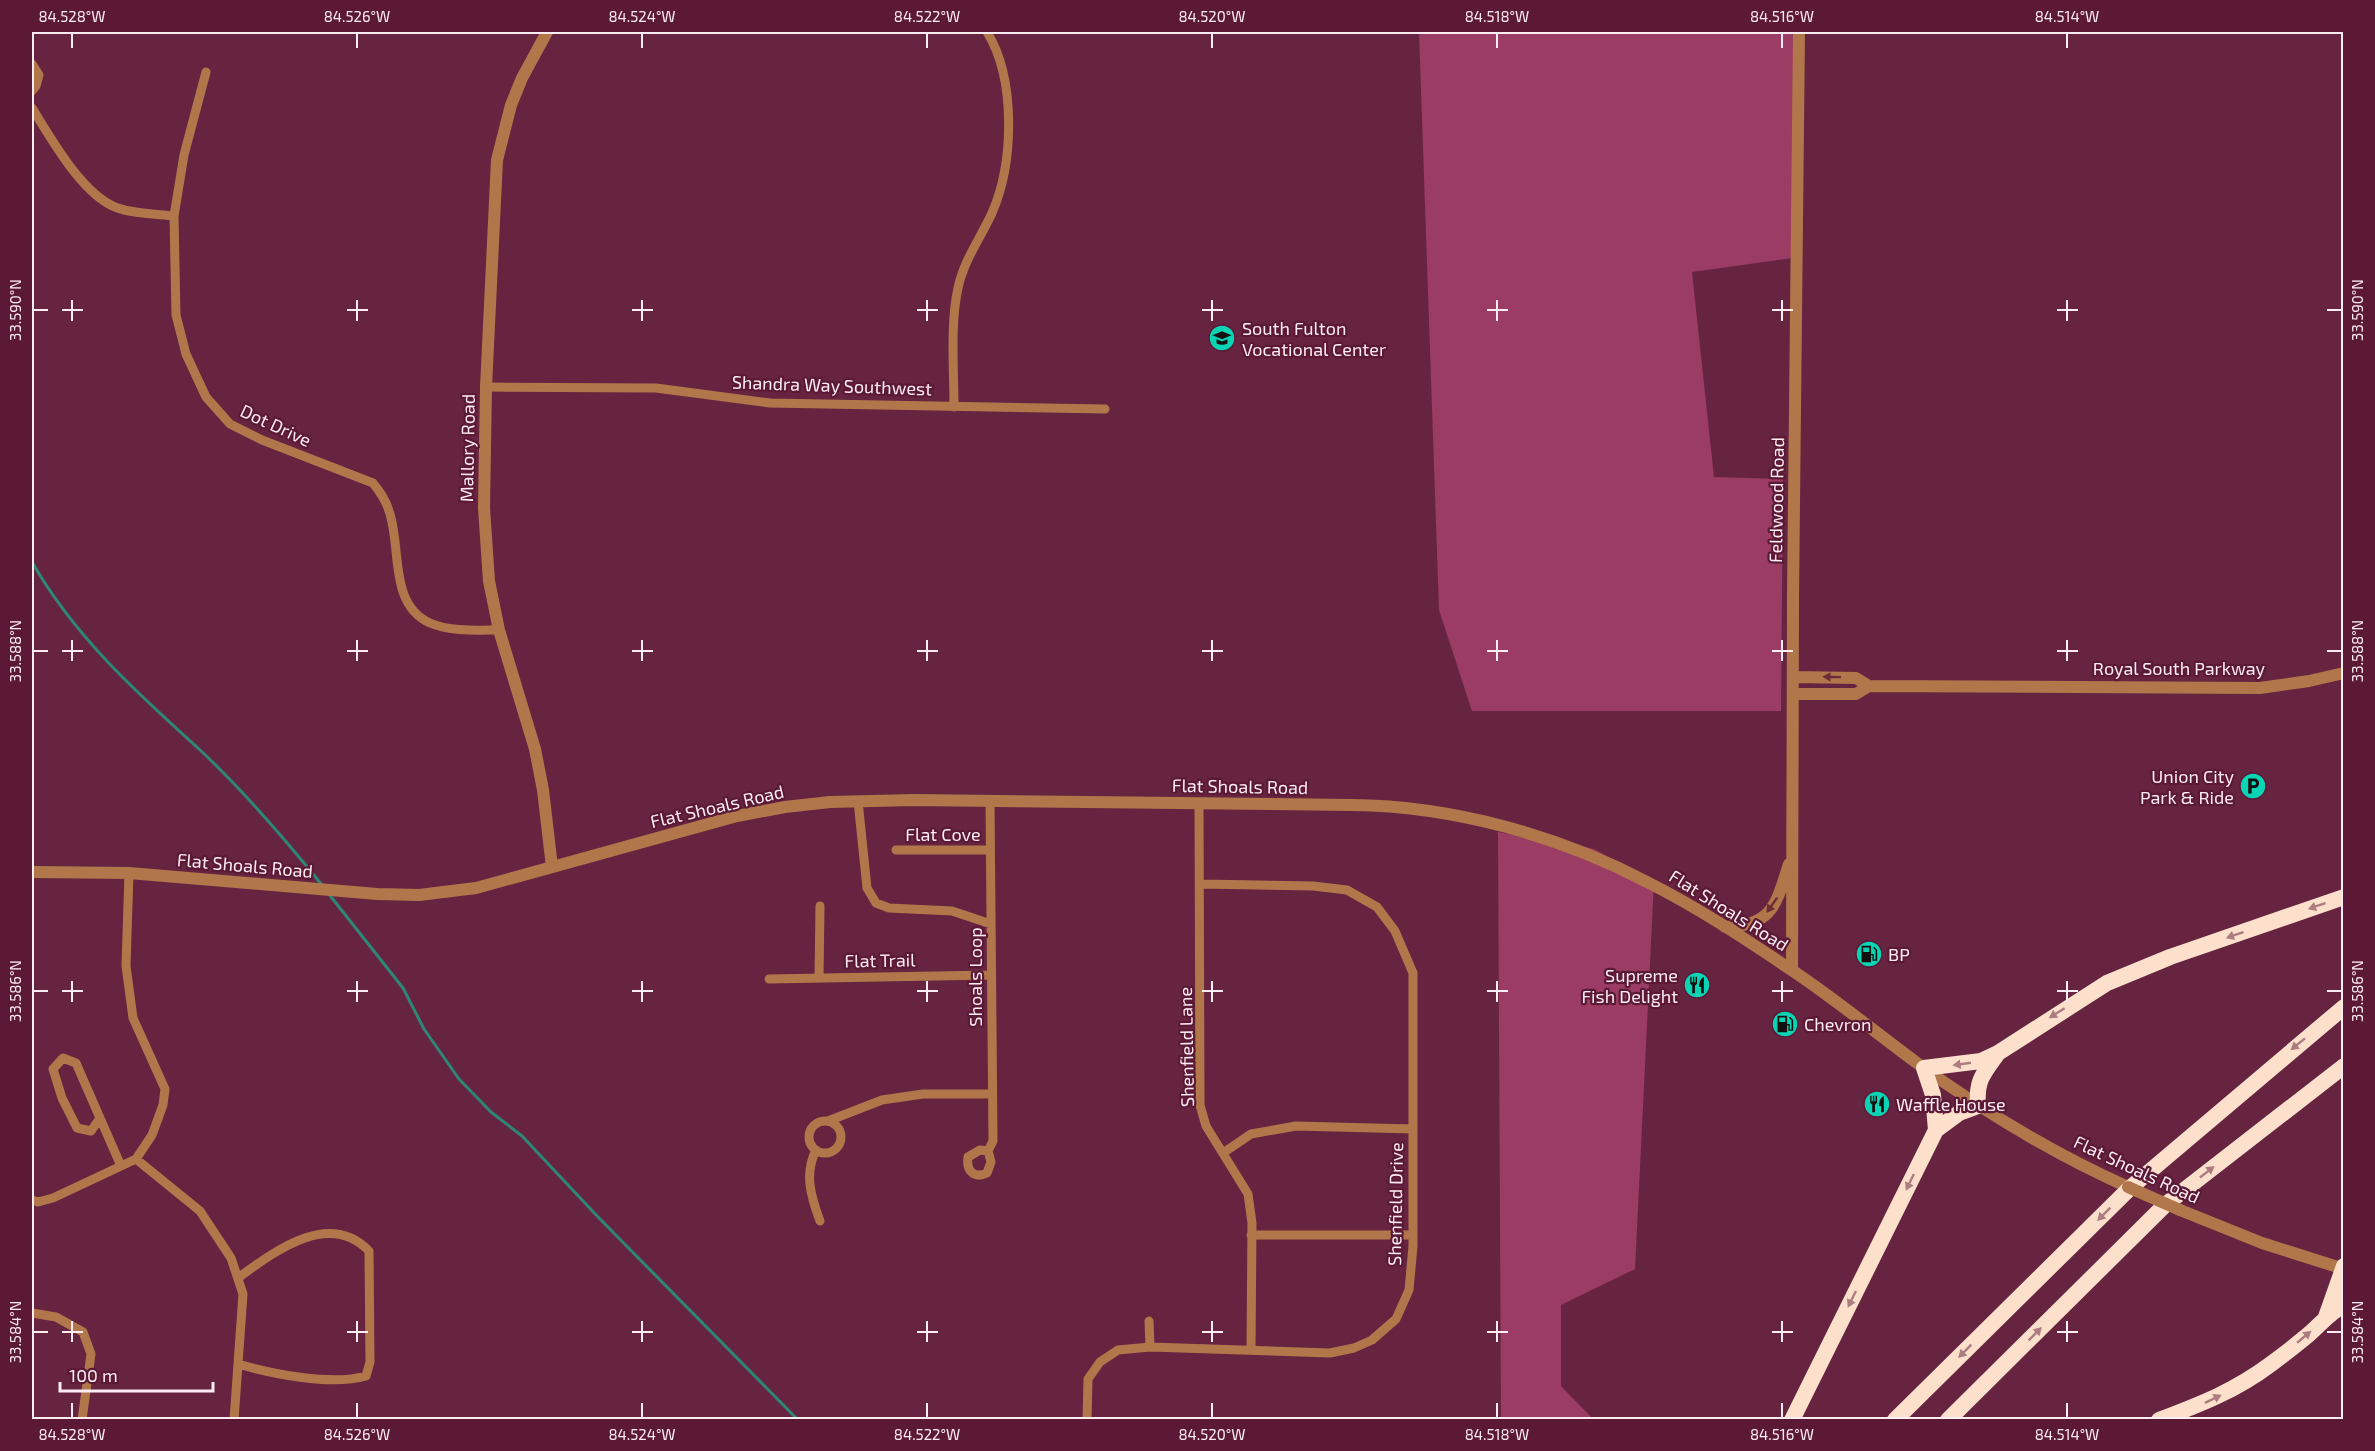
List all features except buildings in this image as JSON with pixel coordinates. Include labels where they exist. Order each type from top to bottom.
[{"type":"highway","points":[[1936,1130],[1933,1095],[1924,1068],[1981,1061],[1998,1053],[2107,983],[2170,957],[2343,897]]},
{"type":"highway","points":[[1895,1419],[2130,1188],[2343,1007]]},
{"type":"highway","points":[[1792,1419],[1936,1130],[1959,1113],[1978,1106],[1979,1078],[1998,1053]]},
{"type":"highway","points":[[1948,1419],[2165,1205],[2343,1066]]},
{"type":"highway","points":[[2326,1317],[2343,1268]]},
{"type":"highway","points":[[2159,1419],[2211,1400],[2241,1384],[2309,1334],[2326,1317],[2343,1305]]},
{"type":"street","name":"Mallory Road","points":[[547,32],[522,78],[511,105],[497,160],[486,387],[484,508],[489,581],[499,630],[535,749],[543,790],[552,867]]},
{"type":"street","points":[[954,407],[954,335],[957,289],[965,264],[992,213],[1001,189],[1008,125],[1008,93],[1004,74],[999,55],[987,32]]},
{"type":"street","name":"Feldwood Road","points":[[1792,970],[1799,32]]},
{"type":"street","points":[[32,64],[39,75],[32,91]]},
{"type":"street","name":"Dot Drive","points":[[206,72],[184,155],[174,216],[176,315],[186,354],[206,398],[230,424],[262,440],[373,483],[382,494],[390,512],[401,591],[418,616],[432,624],[463,629],[499,630]]},
{"type":"street","points":[[32,108],[54,143],[83,181],[105,202],[117,208],[174,216]]},
{"type":"street","name":"Shandra Way Southwest","points":[[486,387],[656,388],[770,403],[1104,409]]},
{"type":"street","name":"Royal South Parkway","points":[[1793,676],[1856,678],[1869,686],[2260,688],[2309,681],[2343,673]]},
{"type":"street","name":"Royal South Parkway","points":[[1794,694],[1856,694],[1869,686]]},
{"type":"street","points":[[858,801],[867,888],[876,903],[889,908],[952,911],[991,924]]},
{"type":"street","name":"Flat Shoals Road","points":[[32,872],[129,873],[377,894],[419,895],[476,888],[737,816],[785,807],[858,801],[990,801],[1363,805],[1416,810],[1512,829],[1603,861],[1646,881],[1725,927],[1792,970],[1978,1106],[2093,1171],[2224,1229],[2343,1268]]},
{"type":"street","name":"Shoals Loop","points":[[988,1152],[993,1141],[990,801]]},
{"type":"street","name":"Shenfield Lane","points":[[1199,804],[1200,1105],[1206,1126],[1248,1194],[1251,1235],[1251,1350]]},
{"type":"street","name":"Flat Cove","points":[[896,850],[990,850]]},
{"type":"street","points":[[1725,927],[1744,927],[1761,920],[1777,900],[1792,854]]},
{"type":"street","points":[[32,1200],[38,1202],[53,1198],[136,1159],[152,1135],[163,1105],[165,1089],[133,1018],[126,966],[129,873]]},
{"type":"street","name":"Shenfield Drive","points":[[1087,1419],[1088,1379],[1100,1362],[1118,1350],[1150,1347],[1330,1353],[1354,1348],[1372,1340],[1396,1319],[1410,1290],[1413,1235],[1413,973],[1395,931],[1377,907],[1347,890],[1313,886],[1201,884]]},
{"type":"street","points":[[819,978],[820,906]]},
{"type":"street","name":"Flat Trail","points":[[770,979],[991,975]]},
{"type":"street","points":[[100,1118],[91,1131],[77,1128],[62,1098],[53,1069],[63,1058],[76,1063],[121,1166]]},
{"type":"street","points":[[816,1150],[810,1141],[810,1130],[817,1123],[882,1100],[922,1094],[992,1094]]},
{"type":"street","points":[[816,1150],[830,1151],[840,1141],[840,1131],[828,1121]]},
{"type":"street","points":[[1223,1152],[1251,1134],[1296,1126],[1413,1129]]},
{"type":"street","points":[[816,1150],[808,1170],[810,1196],[820,1221]]},
{"type":"street","points":[[136,1159],[200,1211],[231,1258],[243,1294],[234,1419]]},
{"type":"street","points":[[238,1278],[282,1246],[327,1233],[342,1234],[358,1240],[369,1251],[370,1362],[366,1376],[350,1380],[271,1374],[238,1365]]},
{"type":"street","points":[[1251,1235],[1413,1235]]},
{"type":"street","points":[[32,1313],[56,1317],[83,1332],[91,1354],[82,1419]]},
{"type":"street","points":[[1149,1321],[1150,1347]]},
{"type":"shaded area","points":[[1419,32],[1799,32],[1793,258],[1692,272],[1714,477],[1783,479],[1781,711],[1472,711],[1439,610]]},
{"type":"shaded area","points":[[1498,832],[1594,849],[1654,882],[1635,1269],[1561,1305],[1561,1386],[1593,1419],[1501,1419]]},
{"type":"waterway","points":[[32,562],[67,615],[87,639],[130,685],[232,781],[322,885]]},
{"type":"waterway","points":[[328,893],[403,988],[424,1029],[459,1079],[491,1112],[522,1136],[599,1218],[798,1420]]},
{"type":"place","name":"South Fulton Vocational Center","points":[[1222,338]]},
{"type":"place","name":"Union City Park & Ride","points":[[2253,786]]},
{"type":"place","name":"BP","points":[[1869,954]]},
{"type":"place","name":"Supreme Fish Delight","points":[[1697,985]]},
{"type":"place","name":"Chevron","points":[[1785,1024]]},
{"type":"place","name":"Waffle House","points":[[1877,1104]]}]
